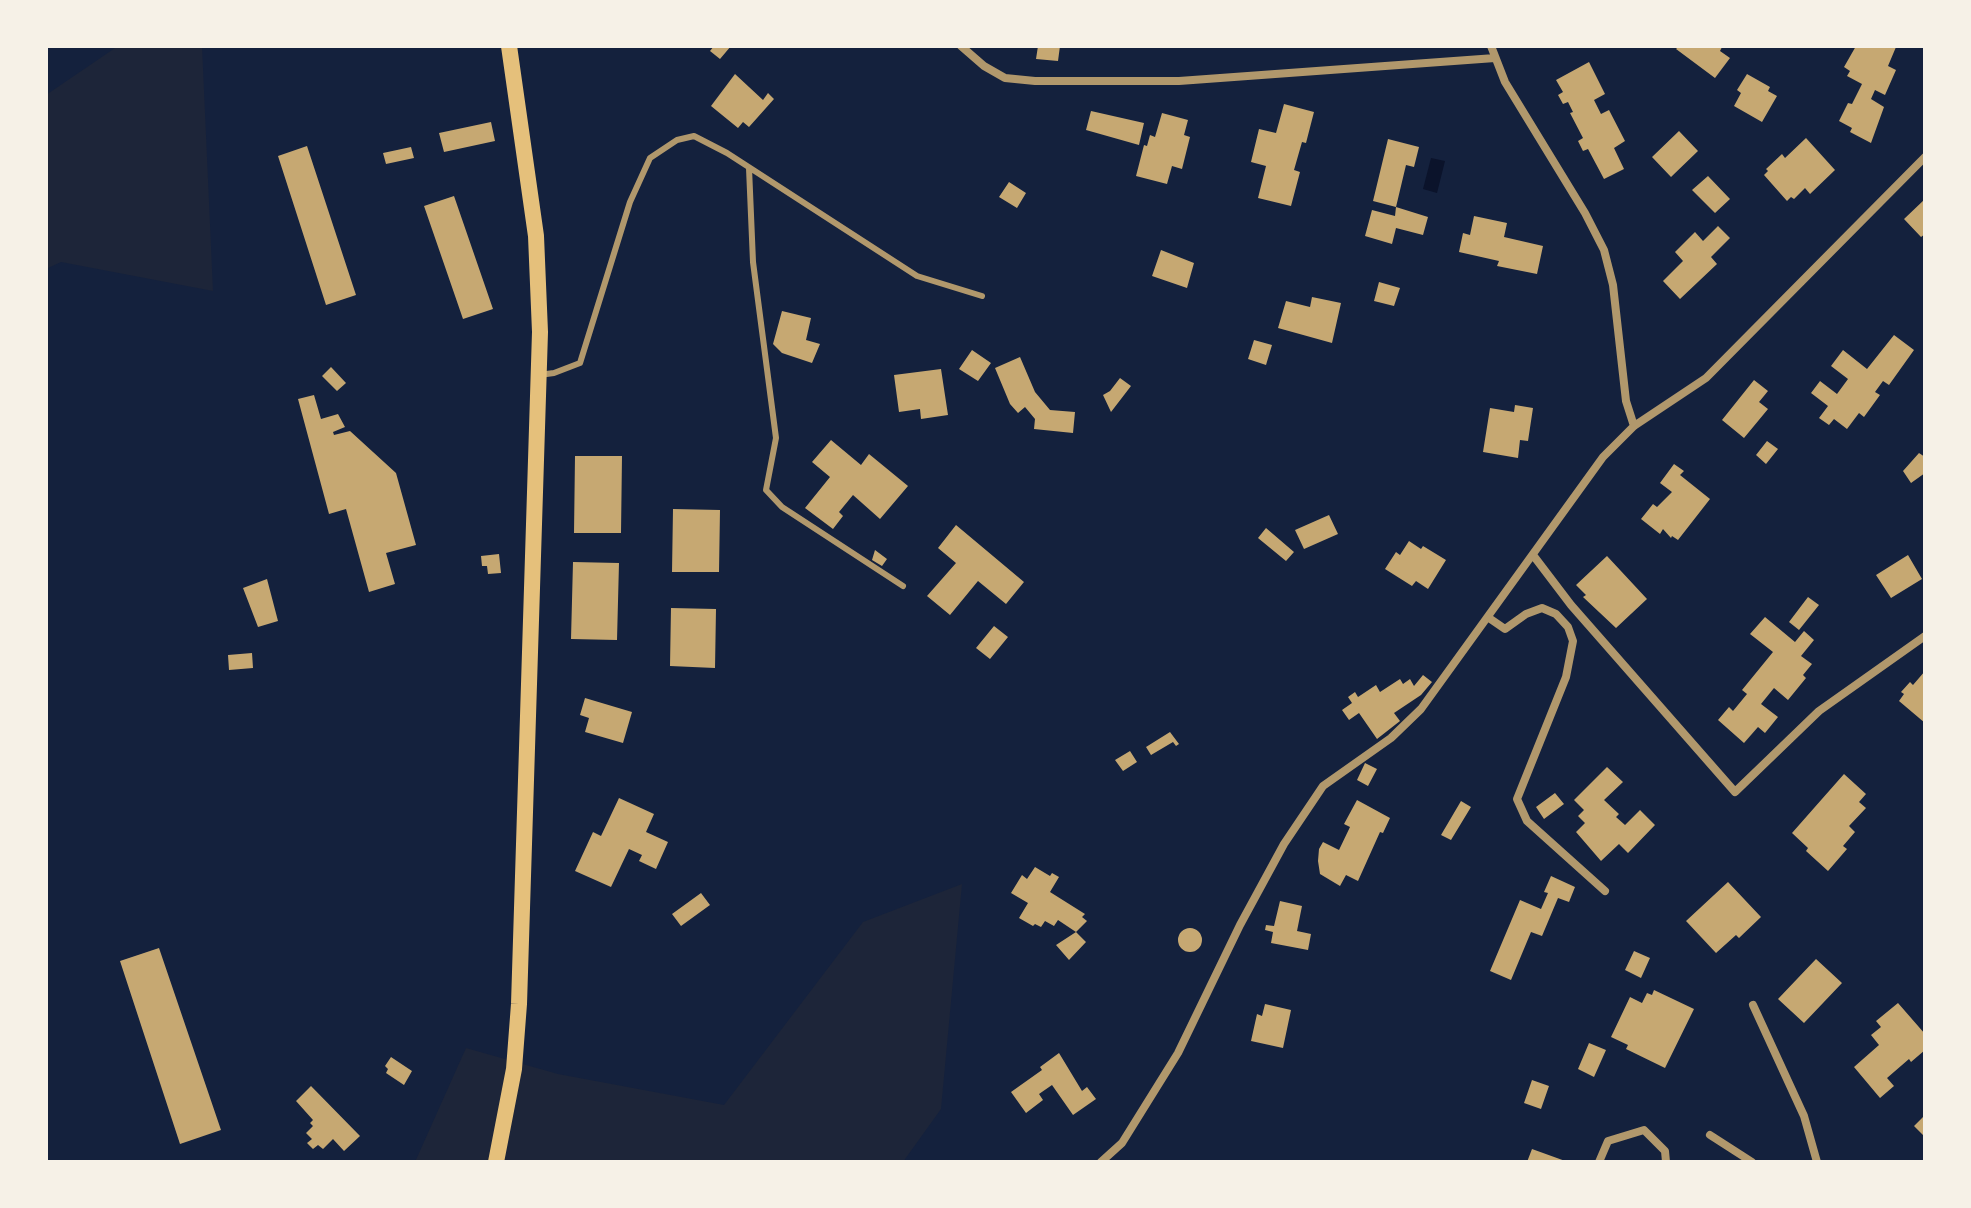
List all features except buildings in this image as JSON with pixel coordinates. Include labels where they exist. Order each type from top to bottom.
[{"type":"main road","points":[[496,1162],[514,1069],[519,1004],[540,332],[536,236],[509,46]]},
{"type":"street","points":[[961,46],[984,66],[1005,78],[1035,81],[1193,80],[1495,58]]},
{"type":"street","points":[[1491,46],[1505,82],[1585,213],[1604,250],[1613,285],[1626,401],[1634,426]]},
{"type":"street","points":[[1101,1162],[1122,1143],[1178,1053],[1240,925],[1284,844],[1323,786],[1391,738],[1421,709],[1603,457],[1634,426],[1706,378],[1925,157]]},
{"type":"street","points":[[1533,555],[1571,605],[1735,792],[1819,711],[1925,636]]},
{"type":"street","points":[[1489,618],[1505,629],[1526,614],[1542,608],[1556,614],[1568,627],[1573,641],[1566,677],[1517,799],[1527,821],[1605,891]]},
{"type":"street","points":[[1753,1005],[1804,1116],[1817,1162]]},
{"type":"street","points":[[1599,1162],[1608,1141],[1644,1130],[1665,1151],[1666,1162]]},
{"type":"street","points":[[1710,1135],[1752,1162]]},
{"type":"lane","points":[[539,375],[580,363],[630,202],[650,158],[677,140],[694,136],[712,144],[917,276],[982,296]]},
{"type":"lane","points":[[749,168],[753,262],[776,438],[766,490],[782,507],[903,586]]},
{"type":"shaded area","points":[[118,46],[202,46],[213,291],[61,262],[46,269],[46,95]]},
{"type":"shaded area","points":[[1431,158],[1445,161],[1437,193],[1423,189]]},
{"type":"shaded area","points":[[962,884],[941,1109],[903,1162],[415,1162],[466,1048],[558,1074],[724,1105],[863,922]]}]
